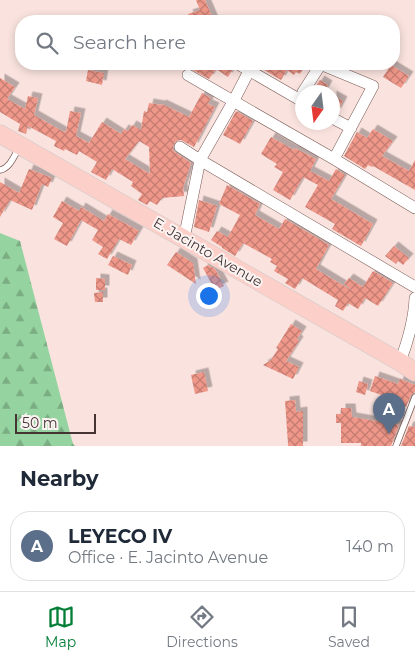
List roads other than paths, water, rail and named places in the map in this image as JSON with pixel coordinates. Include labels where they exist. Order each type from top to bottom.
[{"type":"main road","name":"E. Jacinto Avenue","points":[[0,134],[408,367]]},
{"type":"street","points":[[309,85],[317,70]]},
{"type":"street","points":[[334,70],[373,86],[334,158]]},
{"type":"street","points":[[184,239],[200,160],[249,71],[295,94]]},
{"type":"street","points":[[188,75],[334,158],[415,208]]},
{"type":"street","points":[[340,122],[350,128]]},
{"type":"street","points":[[180,147],[415,287]]},
{"type":"street","points":[[408,367],[409,336],[415,298]]},
{"type":"lane","points":[[0,170],[5,169],[9,165],[21,146]]},
{"type":"lane","points":[[396,446],[415,397]]},
{"type":"place","name":"LEYECO IV","points":[[389,434]]}]
